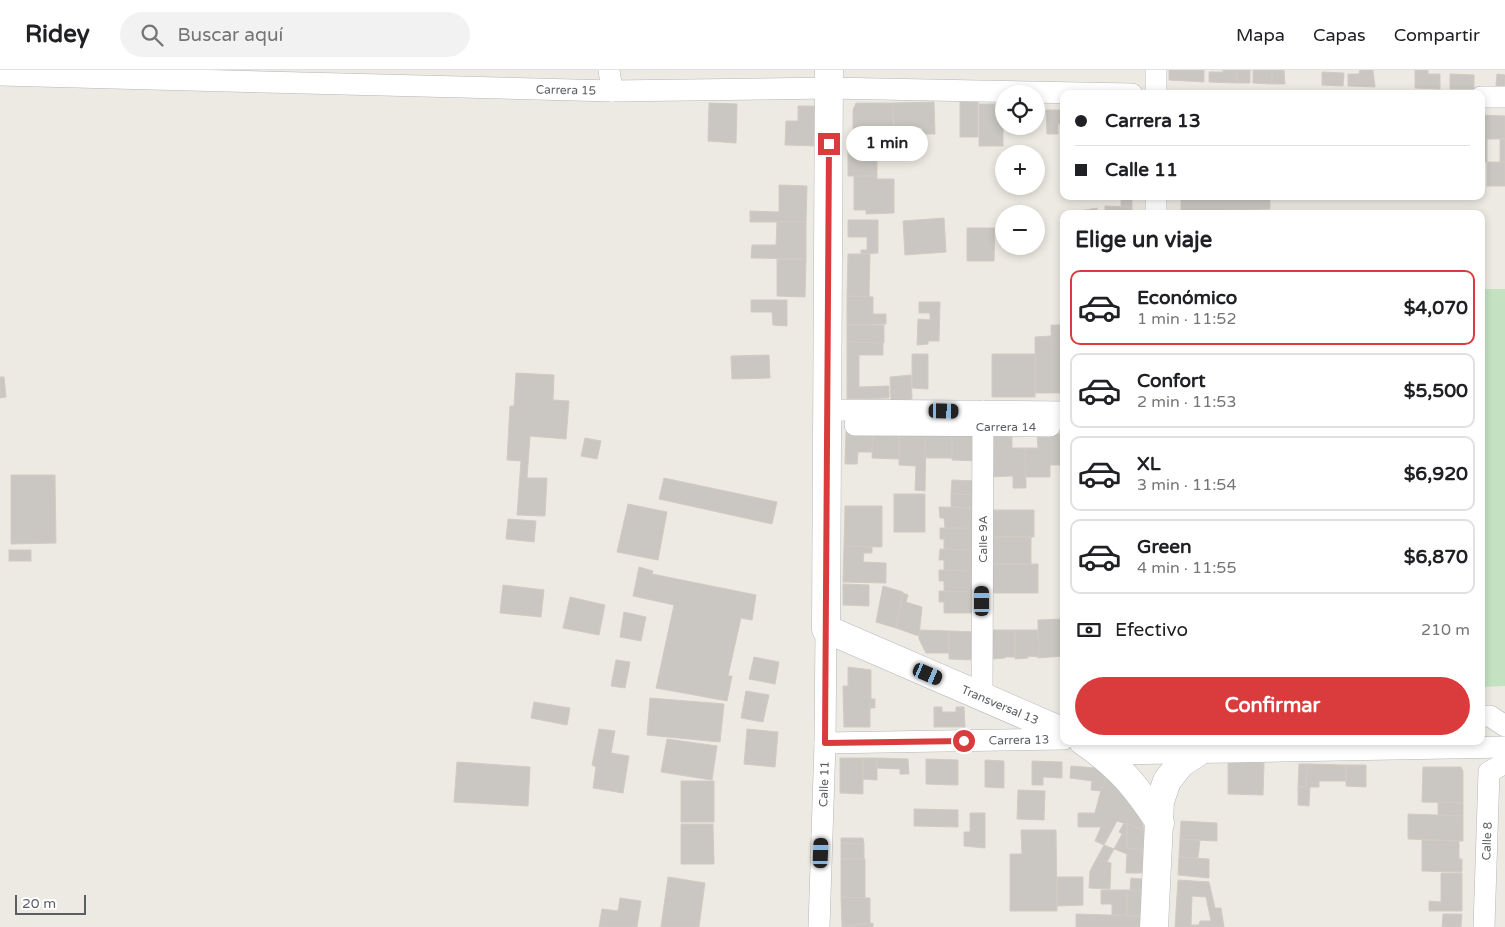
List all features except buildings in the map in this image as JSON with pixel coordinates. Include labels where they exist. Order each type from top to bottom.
[{"type":"street","points":[[1156,70],[1156,90]]},
{"type":"street","name":"Carrera 15","points":[[0,76],[88,74],[610,80],[829,79],[1060,90]]},
{"type":"street","name":"Calle 11","points":[[819,927],[825,743],[829,79]]},
{"type":"street","points":[[1485,97],[1505,97]]},
{"type":"street","points":[[828,418],[983,419],[1060,412]]},
{"type":"street","name":"Carrera 14","points":[[983,419],[1060,426]]},
{"type":"street","name":"Calle 9A","points":[[982,697],[983,419]]},
{"type":"street","name":"Transversal 13","points":[[826,629],[1060,730]]},
{"type":"street","points":[[1485,716],[1490,716],[1505,726]]},
{"type":"street","name":"Carrera 13","points":[[825,743],[1060,739]]},
{"type":"street","points":[[1089,745],[1125,775],[1144,798],[1160,823]]},
{"type":"street","points":[[1094,745],[1115,754],[1505,747]]},
{"type":"street","points":[[1154,927],[1160,801],[1167,781],[1180,764],[1198,752]]},
{"type":"street","name":"Calle 8","points":[[1484,927],[1489,772],[1505,763]]},
{"type":"green space","points":[[1485,289],[1505,289],[1505,686],[1485,687]]},
{"type":"route","points":[[829,144],[825,743],[964,741]]}]
